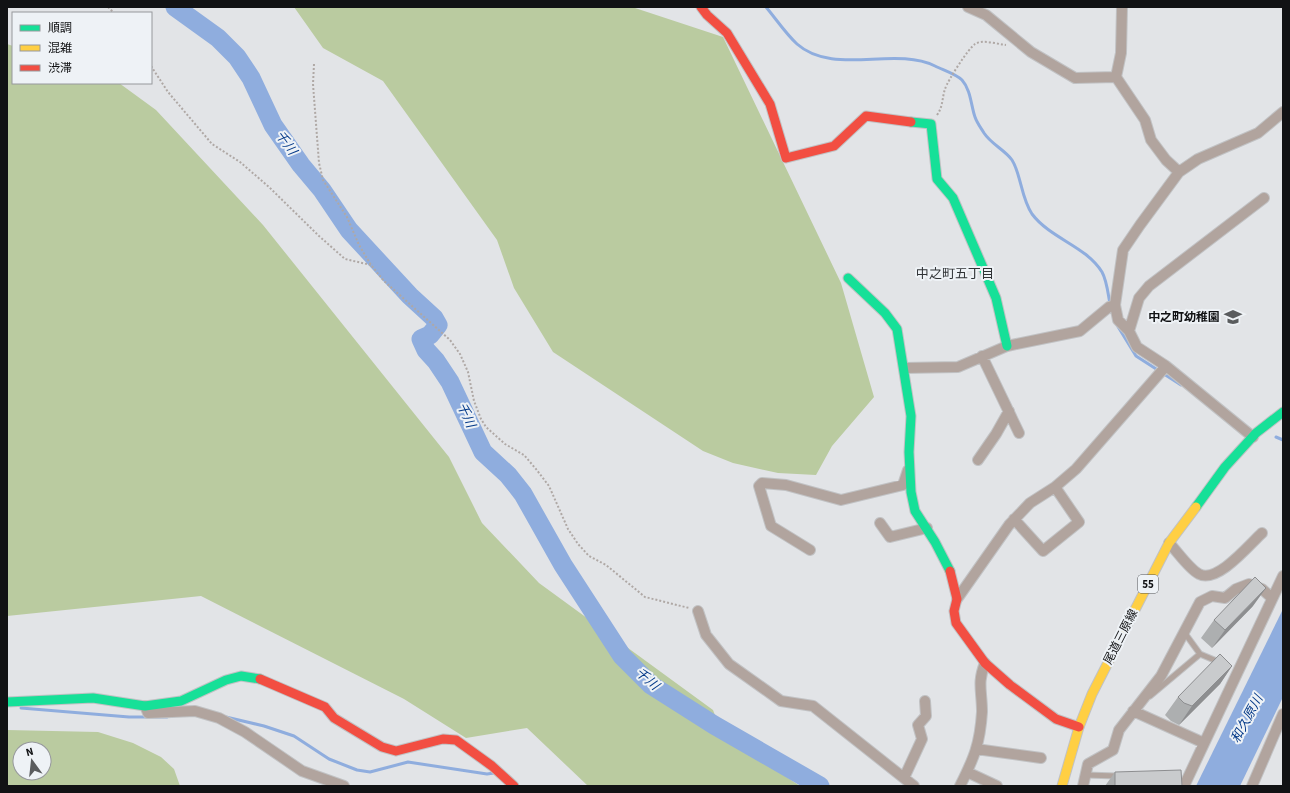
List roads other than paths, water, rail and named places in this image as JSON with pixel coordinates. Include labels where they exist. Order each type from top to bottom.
[{"type":"street","points":[[701,7],[707,15],[727,33],[770,104],[786,158],[834,146],[866,116],[931,124],[937,179],[953,198],[996,298],[1007,346]]},
{"type":"street","points":[[968,7],[986,15],[1032,52],[1075,78],[1116,77]]},
{"type":"street","points":[[1122,7],[1121,54],[1116,77],[1145,120],[1151,140],[1166,160],[1179,172]]},
{"type":"street","points":[[1253,438],[1166,366],[1137,347],[1129,331],[1118,320],[1115,306],[1123,250],[1179,172],[1198,159],[1258,133],[1283,112]]},
{"type":"street","points":[[1129,331],[1139,298],[1150,286],[1264,198]]},
{"type":"street","points":[[848,278],[885,313],[897,329],[911,416],[909,464],[911,492],[915,511],[927,528],[948,568],[957,599]]},
{"type":"street","points":[[904,368],[958,367],[1007,346],[1080,330],[1109,307],[1115,306]]},
{"type":"street","points":[[982,356],[1020,433]]},
{"type":"street","points":[[1079,727],[1056,719],[1010,685],[985,663],[956,623],[954,611],[957,599],[1014,519],[1030,503],[1055,487],[1076,469],[1166,366]]},
{"type":"street","points":[[978,460],[996,434],[1009,411]]},
{"type":"street","name":"尾道三原線","points":[[1062,786],[1079,727],[1092,694],[1169,543],[1225,467],[1256,433],[1283,412]]},
{"type":"street","points":[[810,550],[771,526],[759,486],[762,483],[786,484],[841,500],[903,485],[909,464]]},
{"type":"street","points":[[1014,519],[1043,551],[1079,522],[1055,487]]},
{"type":"street","points":[[880,523],[890,538],[927,528]]},
{"type":"street","points":[[1169,543],[1198,574],[1207,577],[1219,573],[1262,533]]},
{"type":"street","points":[[1185,780],[1204,743],[1235,669],[1283,576]]},
{"type":"street","points":[[1083,786],[1088,764],[1114,750],[1119,730],[1161,676],[1200,602],[1212,596],[1225,598],[1236,589],[1249,584],[1262,589],[1272,598]]},
{"type":"street","points":[[698,611],[706,635],[729,664],[781,701],[813,706],[914,786]]},
{"type":"street","points":[[960,786],[974,757],[980,733],[982,710],[980,676],[985,663]]},
{"type":"street","points":[[7,702],[93,698],[144,706],[181,701],[226,680],[241,676],[254,677],[325,707],[334,718],[382,747],[396,751],[443,739],[456,740],[492,766],[514,786]]},
{"type":"street","points":[[904,778],[922,739],[918,725],[926,716],[925,701]]},
{"type":"street","points":[[144,706],[148,713],[195,711],[219,718],[246,732],[302,771],[344,786]]},
{"type":"street","points":[[1133,711],[1204,743]]},
{"type":"street","points":[[1252,786],[1283,714]]},
{"type":"street","points":[[976,749],[1041,758]]},
{"type":"street","points":[[967,772],[997,786]]},
{"type":"lane","points":[[1184,632],[1200,654],[1225,665]]},
{"type":"lane","points":[[1133,711],[1200,654]]},
{"type":"lane","points":[[1086,775],[1126,776]]},
{"type":"water","name":"和久原川","points":[[1283,609],[1283,697],[1240,786],[1196,786]]},
{"type":"waterway","name":"千川","points":[[175,7],[218,38],[237,57],[251,78],[273,125],[301,165],[322,190],[349,230],[410,296],[434,318],[438,325],[430,335],[421,339],[426,350],[436,361],[450,382],[483,452],[508,475],[523,494],[563,565],[622,656],[651,685],[714,725],[820,786]]},
{"type":"waterway","points":[[766,7],[793,40],[812,53],[828,58],[846,60],[901,59],[919,61],[949,72],[962,80],[967,88],[975,117],[979,125],[987,137],[1012,160],[1028,208],[1040,223],[1087,255],[1095,263],[1104,276],[1110,304]]},
{"type":"waterway","points":[[1117,325],[1136,356],[1181,385]]},
{"type":"waterway","points":[[1276,437],[1283,440]]},
{"type":"waterway","points":[[21,708],[129,717],[167,717]]},
{"type":"waterway","points":[[226,717],[264,726],[294,736],[329,759],[357,770],[370,772],[408,762],[487,774],[494,773]]},
{"type":"place","name":"中之町幼稚園","points":[[1233,317]]},
{"type":"district","name":"中之町五丁目","points":[[955,274]]}]
